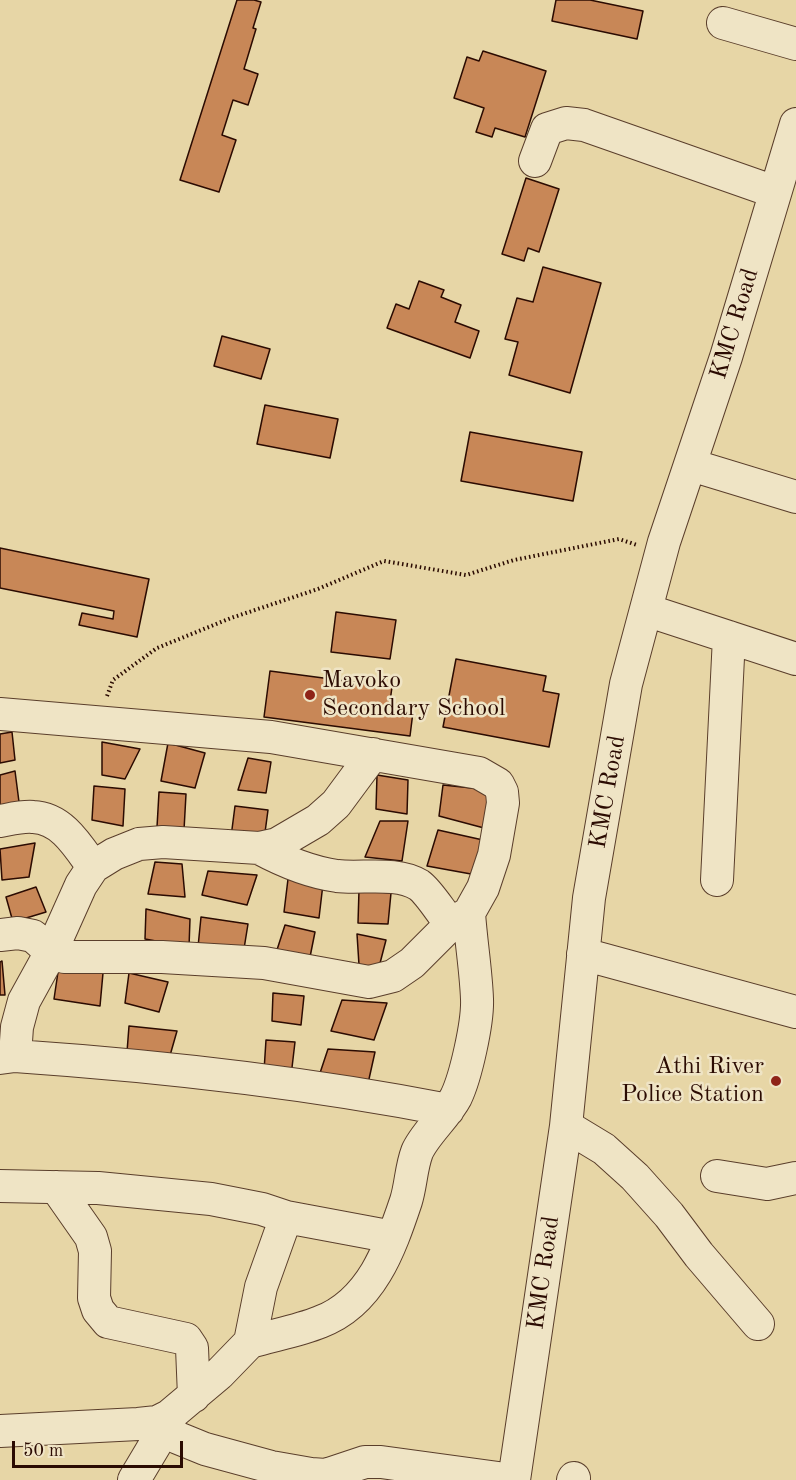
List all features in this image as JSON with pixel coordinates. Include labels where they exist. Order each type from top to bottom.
[{"type":"street","points":[[723,23],[796,44]]},
{"type":"street","points":[[535,161],[547,129],[566,123],[584,125],[775,192]]},
{"type":"street","name":"KMC Road","points":[[513,1480],[566,1126],[589,898],[626,684],[661,552],[726,357],[795,130]]},
{"type":"street","points":[[691,465],[796,497]]},
{"type":"street","points":[[646,610],[796,659]]},
{"type":"street","points":[[717,880],[729,638]]},
{"type":"street","points":[[0,714],[270,737],[373,754],[479,773],[498,784],[502,792],[503,803],[494,855],[483,888],[460,919],[412,963],[393,976],[369,982],[264,963],[162,957],[64,957],[51,952],[33,936],[18,933],[0,935]]},
{"type":"street","points":[[373,754],[336,804],[318,820],[277,844],[259,848],[163,842],[139,844],[114,854],[93,867],[81,885],[51,952],[24,1001],[7,1057],[75,1060],[293,1084],[448,1110]]},
{"type":"street","points":[[0,821],[32,816],[48,819],[66,831],[93,867]]},
{"type":"street","points":[[134,1480],[161,1425],[195,1396],[250,1342],[320,1322],[352,1303],[375,1276],[393,1237],[409,1190],[412,1167],[420,1146],[448,1110],[456,1096],[463,1073],[477,1001],[460,919],[420,885],[391,878],[337,876],[297,866],[259,848]]},
{"type":"street","points":[[583,954],[796,1012]]},
{"type":"street","points":[[566,1126],[604,1149],[634,1177],[669,1215],[699,1255],[758,1324]]},
{"type":"street","points":[[717,1176],[767,1184],[796,1178]]},
{"type":"street","points":[[0,1186],[98,1188],[211,1199],[262,1209],[286,1217],[393,1237]]},
{"type":"street","points":[[56,1187],[91,1237],[96,1251],[94,1298],[98,1310],[108,1322],[186,1339],[192,1348],[195,1396]]},
{"type":"street","points":[[250,1342],[261,1287],[286,1217]]},
{"type":"street","points":[[0,1431],[161,1425],[178,1438],[269,1473],[326,1474],[365,1462],[381,1462],[513,1480]]},
{"type":"path","points":[[97,722],[113,680],[157,648],[231,618],[318,589],[384,561],[466,575],[513,561],[619,539],[661,552]]},
{"type":"building","points":[[237,0],[261,2],[244,69],[258,74],[248,105],[233,100],[222,135],[236,140],[219,192],[180,180]]},
{"type":"building","points":[[556,0],[590,0],[643,11],[637,39],[552,21]]},
{"type":"building","points":[[483,51],[546,71],[525,137],[495,128],[492,137],[476,132],[484,108],[454,98],[467,57],[479,61]]},
{"type":"building","points":[[526,178],[559,189],[539,252],[528,248],[524,261],[502,254]]},
{"type":"building","points":[[543,267],[601,283],[570,393],[509,375],[518,342],[505,339],[517,298],[533,302]]},
{"type":"building","points":[[419,281],[444,290],[441,297],[461,305],[455,322],[479,331],[470,358],[387,328],[396,304],[409,309]]},
{"type":"building","points":[[222,336],[270,349],[261,379],[214,366]]},
{"type":"building","points":[[265,405],[338,419],[330,458],[257,444]]},
{"type":"building","points":[[470,432],[582,452],[573,501],[461,481]]},
{"type":"building","points":[[0,548],[149,579],[137,637],[79,625],[82,613],[113,619],[114,611],[0,588]]},
{"type":"building","points":[[336,612],[396,620],[390,659],[331,652]]},
{"type":"building","points":[[456,659],[546,676],[543,691],[559,694],[549,747],[443,727]]},
{"type":"building","points":[[270,671],[392,687],[389,709],[413,712],[410,736],[264,717]]},
{"type":"building","points":[[12,732],[15,760],[0,763],[0,734]]},
{"type":"building","points":[[102,742],[140,749],[125,779],[102,775]]},
{"type":"building","points":[[168,743],[205,753],[195,788],[161,781]]},
{"type":"building","points":[[248,758],[271,762],[266,793],[238,790]]},
{"type":"building","points":[[15,771],[19,802],[0,806],[0,775]]},
{"type":"building","points":[[377,775],[408,780],[407,814],[376,809]]},
{"type":"building","points":[[443,785],[491,790],[484,828],[439,816]]},
{"type":"building","points":[[94,786],[125,789],[123,826],[92,820]]},
{"type":"building","points":[[159,792],[186,794],[184,830],[157,827]]},
{"type":"building","points":[[235,806],[268,810],[264,840],[231,837]]},
{"type":"building","points":[[380,821],[408,821],[402,861],[365,857]]},
{"type":"building","points":[[438,830],[483,840],[471,874],[427,866]]},
{"type":"building","points":[[35,843],[29,877],[2,880],[0,849]]},
{"type":"building","points":[[155,862],[182,864],[185,897],[148,894]]},
{"type":"building","points":[[208,871],[257,875],[247,905],[202,895]]},
{"type":"building","points":[[288,879],[323,884],[319,918],[284,912]]},
{"type":"building","points":[[36,887],[46,912],[13,922],[6,897]]},
{"type":"building","points":[[359,890],[391,893],[388,924],[358,923]]},
{"type":"building","points":[[146,909],[190,919],[189,947],[145,939]]},
{"type":"building","points":[[201,917],[248,924],[243,955],[198,947]]},
{"type":"building","points":[[285,925],[315,932],[309,962],[275,956]]},
{"type":"building","points":[[357,934],[386,940],[378,971],[359,965]]},
{"type":"building","points":[[2,961],[5,995],[0,995],[0,962]]},
{"type":"building","points":[[58,972],[103,973],[100,1006],[54,999]]},
{"type":"building","points":[[129,973],[168,982],[159,1012],[125,1003]]},
{"type":"building","points":[[273,993],[304,996],[301,1025],[272,1021]]},
{"type":"building","points":[[342,1000],[387,1003],[374,1040],[331,1031]]},
{"type":"building","points":[[129,1026],[177,1031],[169,1059],[127,1052]]},
{"type":"building","points":[[266,1040],[295,1042],[291,1076],[264,1071]]},
{"type":"building","points":[[328,1049],[375,1052],[367,1088],[319,1076]]},
{"type":"place","name":"Mavoko Secondary School","points":[[310,695]]},
{"type":"place","name":"Athi River Police Station","points":[[776,1081]]}]
